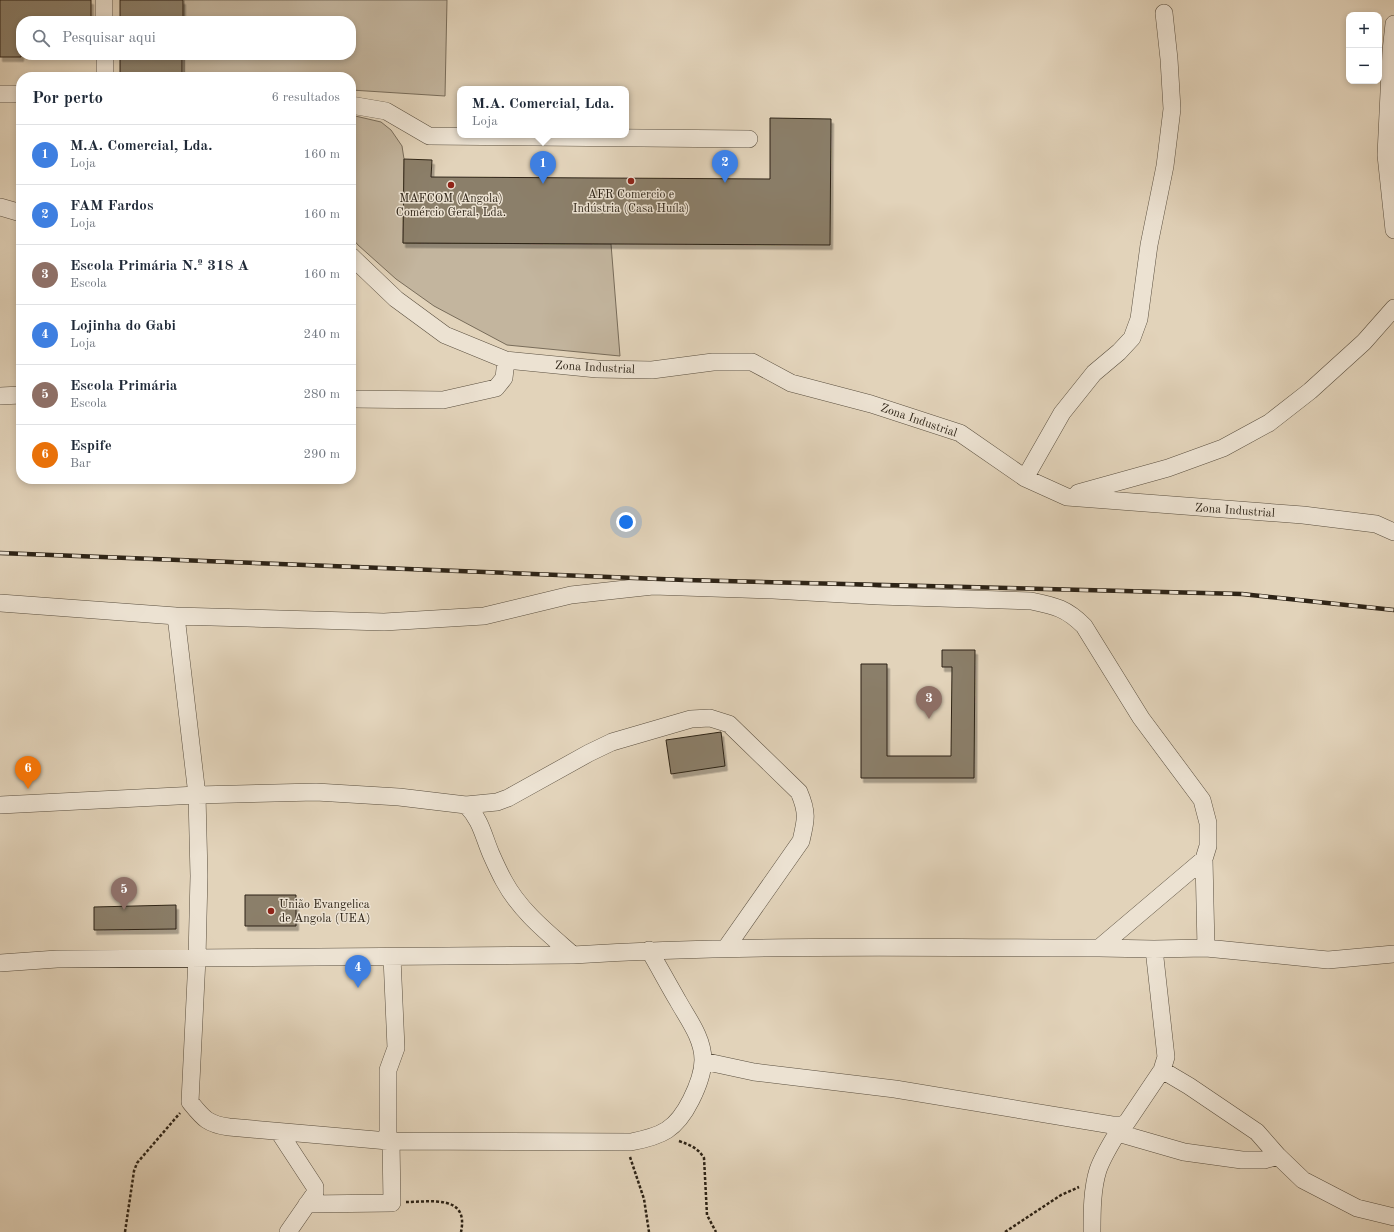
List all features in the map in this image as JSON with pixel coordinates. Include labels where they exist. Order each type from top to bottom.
[{"type":"street","points":[[104,0],[104,16]]},
{"type":"street","points":[[1025,478],[1062,413],[1094,373],[1119,352],[1132,338],[1139,319],[1149,245],[1165,166],[1172,109],[1164,13]]},
{"type":"street","points":[[1394,24],[1391,51],[1386,155],[1394,230]]},
{"type":"street","points":[[105,60],[105,72]]},
{"type":"street","points":[[0,94],[16,94]]},
{"type":"street","points":[[356,106],[386,111],[429,136],[457,136]]},
{"type":"street","points":[[629,138],[749,139]]},
{"type":"street","points":[[0,207],[16,212]]},
{"type":"street","name":"Zona Industrial","points":[[356,261],[396,299],[445,335],[506,360],[597,369],[652,370],[713,362],[752,362],[791,383],[871,404],[960,433],[1025,478],[1067,497],[1303,515],[1376,524],[1394,532]]},
{"type":"street","points":[[1067,497],[1168,468],[1223,448],[1270,423],[1310,391],[1364,342],[1394,308]]},
{"type":"street","points":[[356,399],[443,400],[496,388],[504,378],[506,360]]},
{"type":"street","points":[[0,396],[16,395]]},
{"type":"street","points":[[0,603],[176,616],[384,622],[484,616],[572,595],[653,586],[1031,601],[1054,605],[1073,615],[1084,626],[1141,718],[1202,800],[1208,824],[1208,846],[1204,859],[1206,948]]},
{"type":"street","points":[[176,616],[197,795],[199,876],[197,958],[190,1102],[203,1118],[215,1125],[390,1141],[631,1142],[653,1138],[671,1128],[684,1113],[698,1087],[703,1061],[701,1046],[695,1031],[649,950]]},
{"type":"street","points":[[0,805],[197,795],[316,792],[399,797],[466,805],[497,802],[508,798],[589,753],[612,742],[692,719],[710,718],[729,724],[798,792],[804,806],[806,821],[800,841],[726,948]]},
{"type":"street","points":[[466,805],[474,813],[481,824],[491,854],[512,893],[532,918],[572,955]]},
{"type":"street","points":[[1099,948],[1204,859]]},
{"type":"street","points":[[0,963],[57,960],[197,958],[572,955],[649,950],[726,948],[1099,948],[1154,950],[1206,948],[1328,960],[1394,954]]},
{"type":"street","points":[[1092,1232],[1092,1210],[1099,1169],[1120,1129],[1127,1122],[1162,1070],[1166,1057],[1154,950]]},
{"type":"street","points":[[307,1204],[392,1203],[388,1070],[396,1048],[392,957]]},
{"type":"street","points":[[703,1061],[754,1072],[895,1089],[1105,1124],[1191,1153],[1242,1160],[1264,1160],[1278,1156]]},
{"type":"street","points":[[1162,1070],[1195,1090],[1257,1132],[1278,1156],[1303,1180],[1357,1208],[1394,1217]]},
{"type":"street","points":[[279,1132],[315,1187],[315,1193],[288,1232]]},
{"type":"path","points":[[125,1232],[134,1171],[137,1163],[190,1102]]},
{"type":"path","points":[[661,1133],[694,1147],[704,1158],[707,1215],[716,1232]]},
{"type":"path","points":[[625,1142],[644,1199],[649,1232]]},
{"type":"path","points":[[1005,1232],[1061,1195],[1096,1180]]},
{"type":"path","points":[[392,1203],[444,1201],[455,1205],[461,1213],[463,1223],[462,1232]]},
{"type":"shaded area","points":[[184,0],[447,0],[445,96],[356,90],[356,72],[184,72],[184,60],[356,60],[356,16],[184,16]]},
{"type":"shaded area","points":[[356,116],[381,122],[391,130],[402,146],[404,159],[403,243],[611,244],[620,356],[507,345],[434,306],[396,279],[356,243]]},
{"type":"building","points":[[0,0],[91,0],[91,16],[16,16],[16,57],[0,57]]},
{"type":"building","points":[[120,0],[183,0],[183,16],[120,16]]},
{"type":"building","points":[[120,60],[182,60],[182,72],[120,72]]},
{"type":"building","points":[[770,118],[831,119],[830,245],[403,243],[404,159],[432,160],[431,177],[770,179]]},
{"type":"building","points":[[942,650],[975,650],[974,778],[861,778],[861,664],[887,664],[887,756],[951,756],[952,667],[942,667]]},
{"type":"building","points":[[721,732],[725,766],[671,774],[666,740]]},
{"type":"building","name":"União Evangelica de Angola (UEA)","points":[[245,895],[296,895],[296,926],[245,926]]},
{"type":"building","points":[[176,905],[176,929],[94,930],[94,907]]},
{"type":"railway","points":[[0,553],[685,580],[1242,594],[1394,610]]},
{"type":"place","name":"AFR Comercio e Indústria (Casa Huíla)","points":[[631,181]]},
{"type":"place","name":"FAM Fardos","points":[[725,183]]},
{"type":"place","name":"M.A. Comercial, Lda.","points":[[543,184]]},
{"type":"place","name":"MAFCOM (Angola) Comércio Geral, Lda.","points":[[451,185]]},
{"type":"place","name":"Escola Primária N.º 318 A","points":[[929,719]]},
{"type":"place","name":"Espife","points":[[28,789]]},
{"type":"place","name":"Escola Primária","points":[[124,910]]},
{"type":"place","name":"União Evangelica de Angola (UEA)","points":[[271,911]]},
{"type":"place","name":"Lojinha do Gabi","points":[[358,988]]}]
